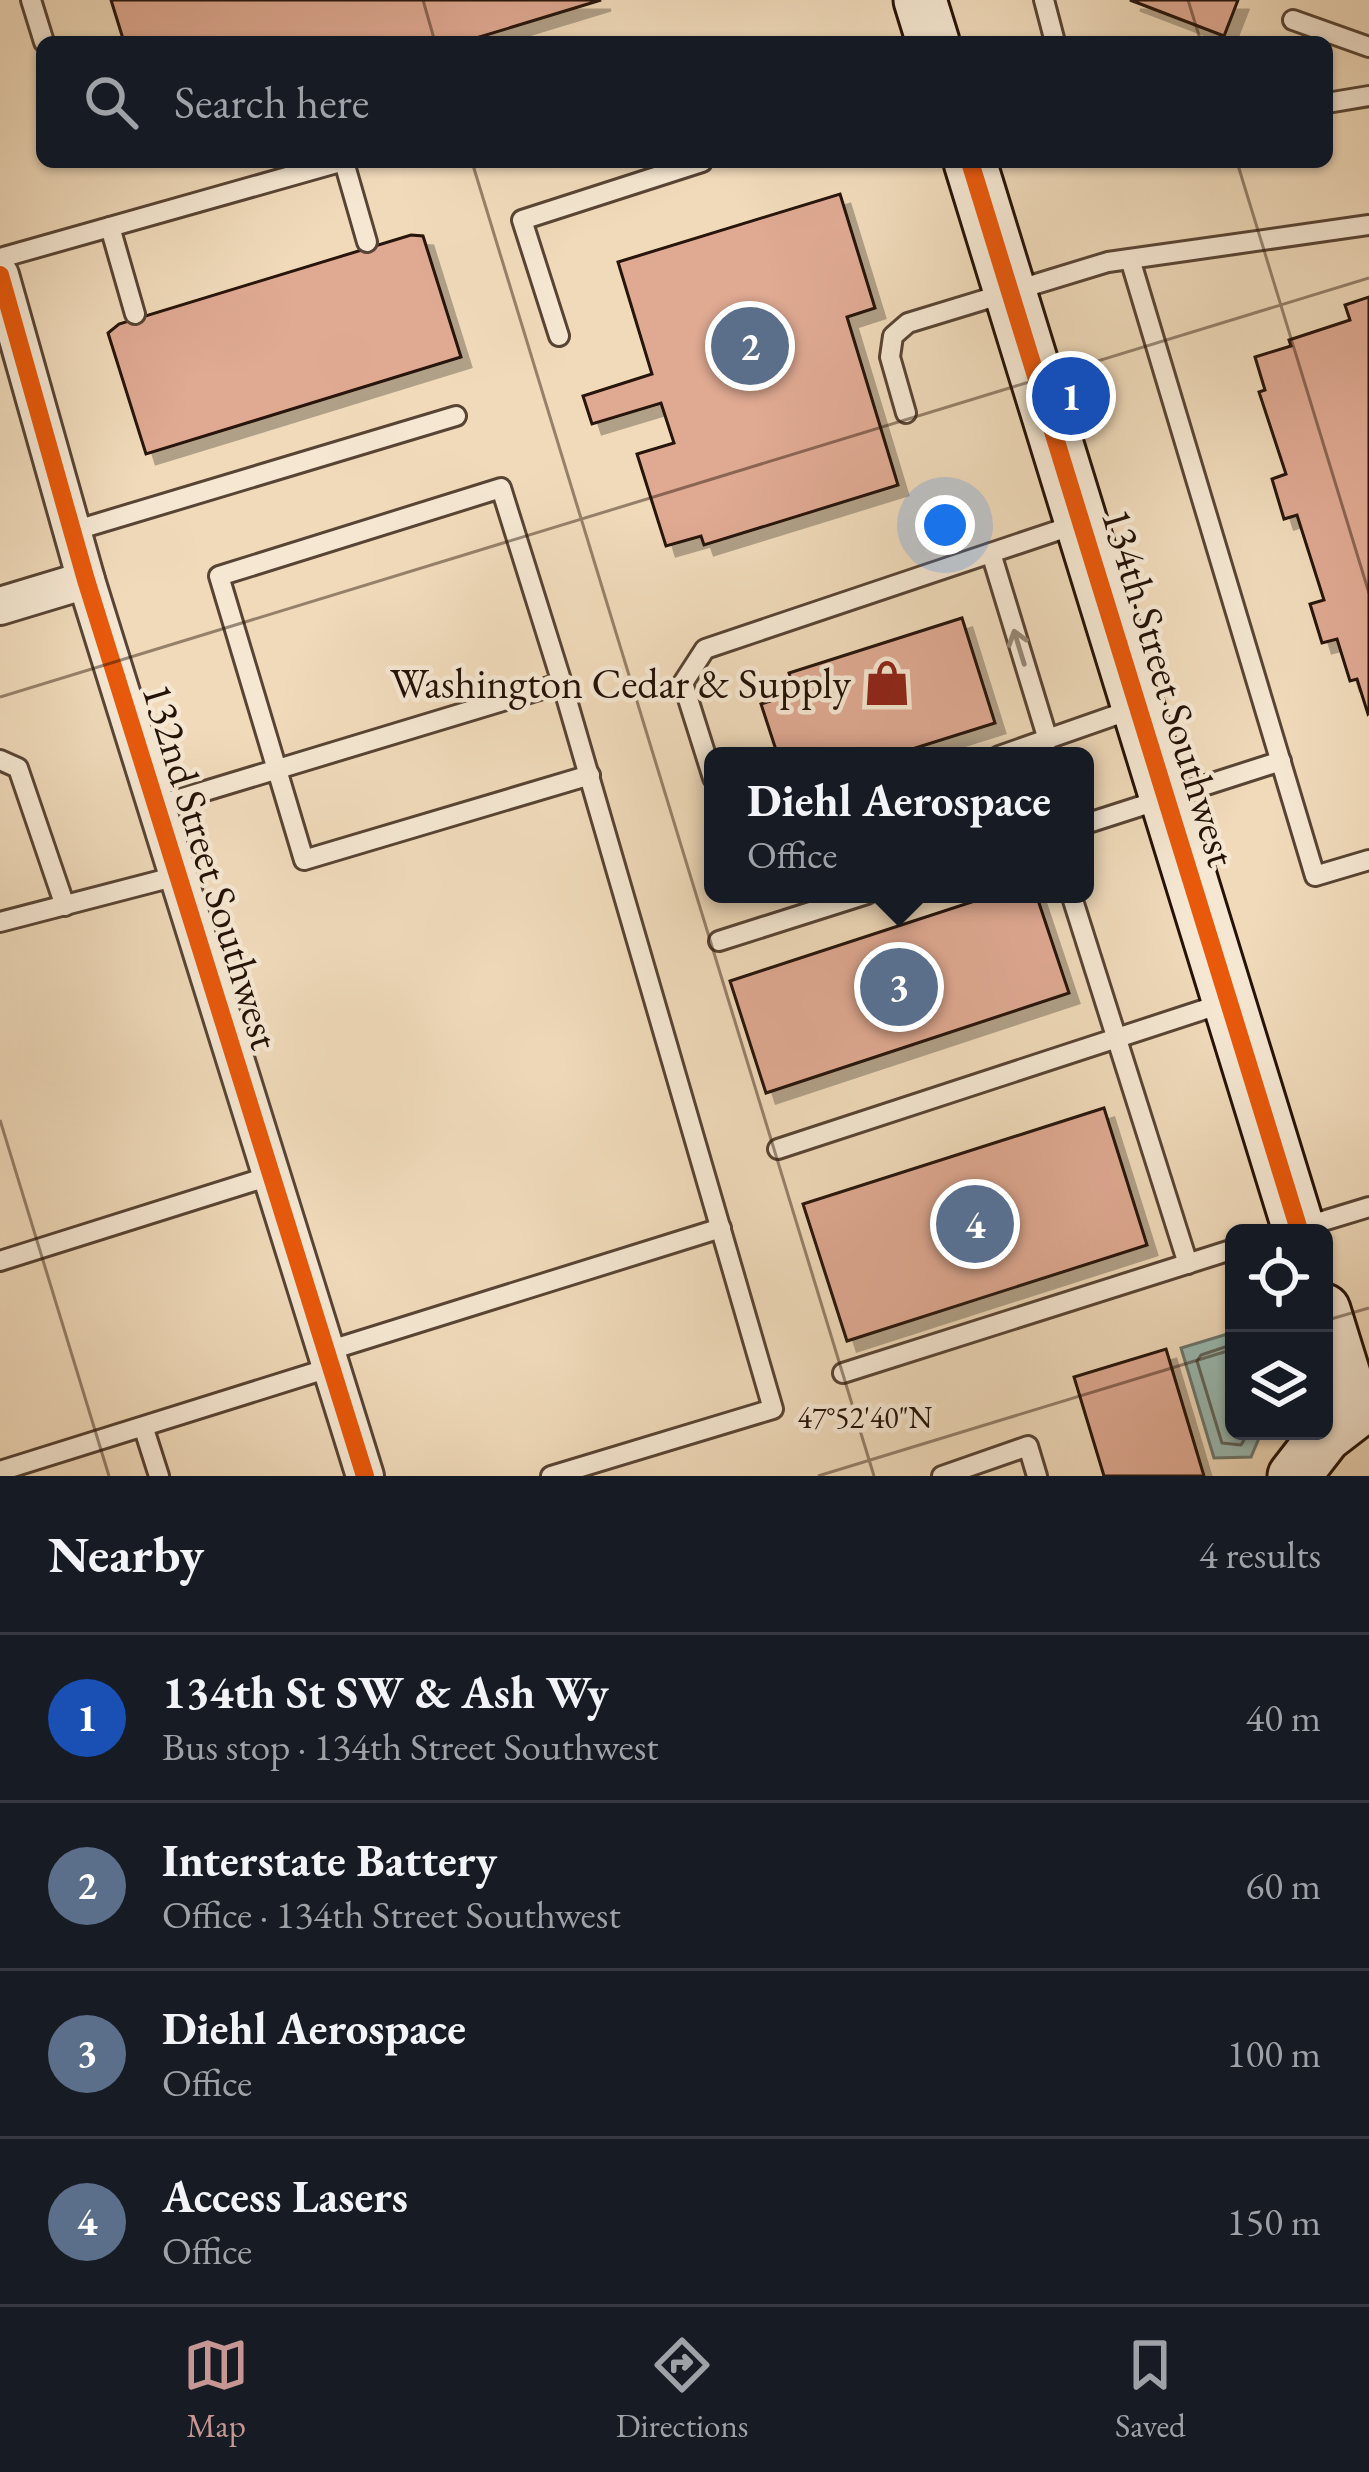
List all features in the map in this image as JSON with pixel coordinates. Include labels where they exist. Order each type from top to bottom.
[{"type":"street","points":[[920,0],[931,36]]},
{"type":"street","name":"134th Street Southwest","points":[[972,168],[1229,1001],[1292,1224]]},
{"type":"street","name":"132nd Street Southwest","points":[[0,275],[86,580],[364,1476]]},
{"type":"street","points":[[0,606],[86,580]]},
{"type":"street","points":[[1294,1476],[1325,1436],[1362,1406],[1333,1332]]},
{"type":"lane","points":[[31,0],[42,36]]},
{"type":"lane","points":[[1044,0],[1053,36]]},
{"type":"lane","points":[[1293,20],[1369,47]]},
{"type":"lane","points":[[1333,102],[1369,96]]},
{"type":"lane","points":[[0,258],[321,168]]},
{"type":"lane","points":[[344,168],[367,242]]},
{"type":"lane","points":[[560,337],[522,220],[683,168]]},
{"type":"lane","points":[[906,413],[890,357],[893,336],[908,323],[1130,259],[1369,225]]},
{"type":"lane","points":[[110,227],[135,314]]},
{"type":"lane","points":[[1130,259],[1315,876],[1369,860]]},
{"type":"lane","points":[[73,532],[457,416]]},
{"type":"lane","points":[[551,1476],[773,1408],[590,776],[501,488],[219,575],[304,860],[590,776]]},
{"type":"lane","points":[[704,750],[683,683],[705,650],[1081,522]]},
{"type":"lane","points":[[991,553],[1048,740]]},
{"type":"lane","points":[[158,805],[562,683]]},
{"type":"lane","points":[[1027,747],[1138,707]]},
{"type":"lane","points":[[0,760],[18,767],[65,906]]},
{"type":"lane","points":[[1094,821],[1281,761]]},
{"type":"lane","points":[[0,922],[177,876]]},
{"type":"lane","points":[[719,941],[839,903]]},
{"type":"lane","points":[[1074,903],[1188,1264]]},
{"type":"lane","points":[[778,1149],[1229,1001]]},
{"type":"lane","points":[[0,1261],[270,1176]]},
{"type":"lane","points":[[1316,1224],[1369,1207]]},
{"type":"lane","points":[[0,1472],[144,1429],[326,1360],[721,1228]]},
{"type":"lane","points":[[843,1373],[1225,1252]]},
{"type":"lane","points":[[144,1429],[159,1476]]},
{"type":"lane","points":[[942,1476],[1028,1446],[1037,1476]]},
{"type":"water","points":[[1225,1335],[1225,1440],[1258,1440],[1251,1457],[1214,1458],[1181,1348]]},
{"type":"building","points":[[111,0],[601,0],[483,36],[122,36]]},
{"type":"building","points":[[1130,0],[1238,0],[1224,36]]},
{"type":"building","points":[[840,194],[875,308],[847,317],[898,485],[704,545],[701,536],[666,546],[637,454],[674,443],[661,403],[592,424],[583,396],[652,374],[618,262]]},
{"type":"building","points":[[411,235],[423,236],[461,357],[146,454],[108,333],[119,324]]},
{"type":"building","points":[[1369,297],[1368,714],[1357,679],[1350,681],[1337,639],[1322,643],[1310,604],[1324,600],[1297,515],[1284,519],[1272,479],[1286,474],[1259,392],[1265,390],[1255,357],[1350,320],[1345,305]]},
{"type":"building","name":"Washington Cedar & Supply","points":[[962,618],[995,723],[919,747],[775,747],[761,704],[795,693],[789,673]]},
{"type":"building","points":[[968,903],[1039,903],[1069,993],[766,1093],[730,981]]},
{"type":"building","points":[[1104,1108],[1147,1245],[847,1341],[803,1204]]},
{"type":"building","points":[[1166,1349],[1204,1476],[1104,1476],[1074,1377]]},
{"type":"cycle path","points":[[972,168],[1297,1224]]},
{"type":"cycle path","points":[[0,275],[86,580],[365,1476]]},
{"type":"place","name":"Interstate Battery","points":[[750,346]]},
{"type":"place","name":"134th St SW & Ash Wy","points":[[1071,396]]},
{"type":"place","name":"Washington Cedar & Supply","points":[[887,683]]},
{"type":"place","name":"Diehl Aerospace","points":[[899,987]]},
{"type":"place","name":"Access Lasers","points":[[975,1224]]}]
